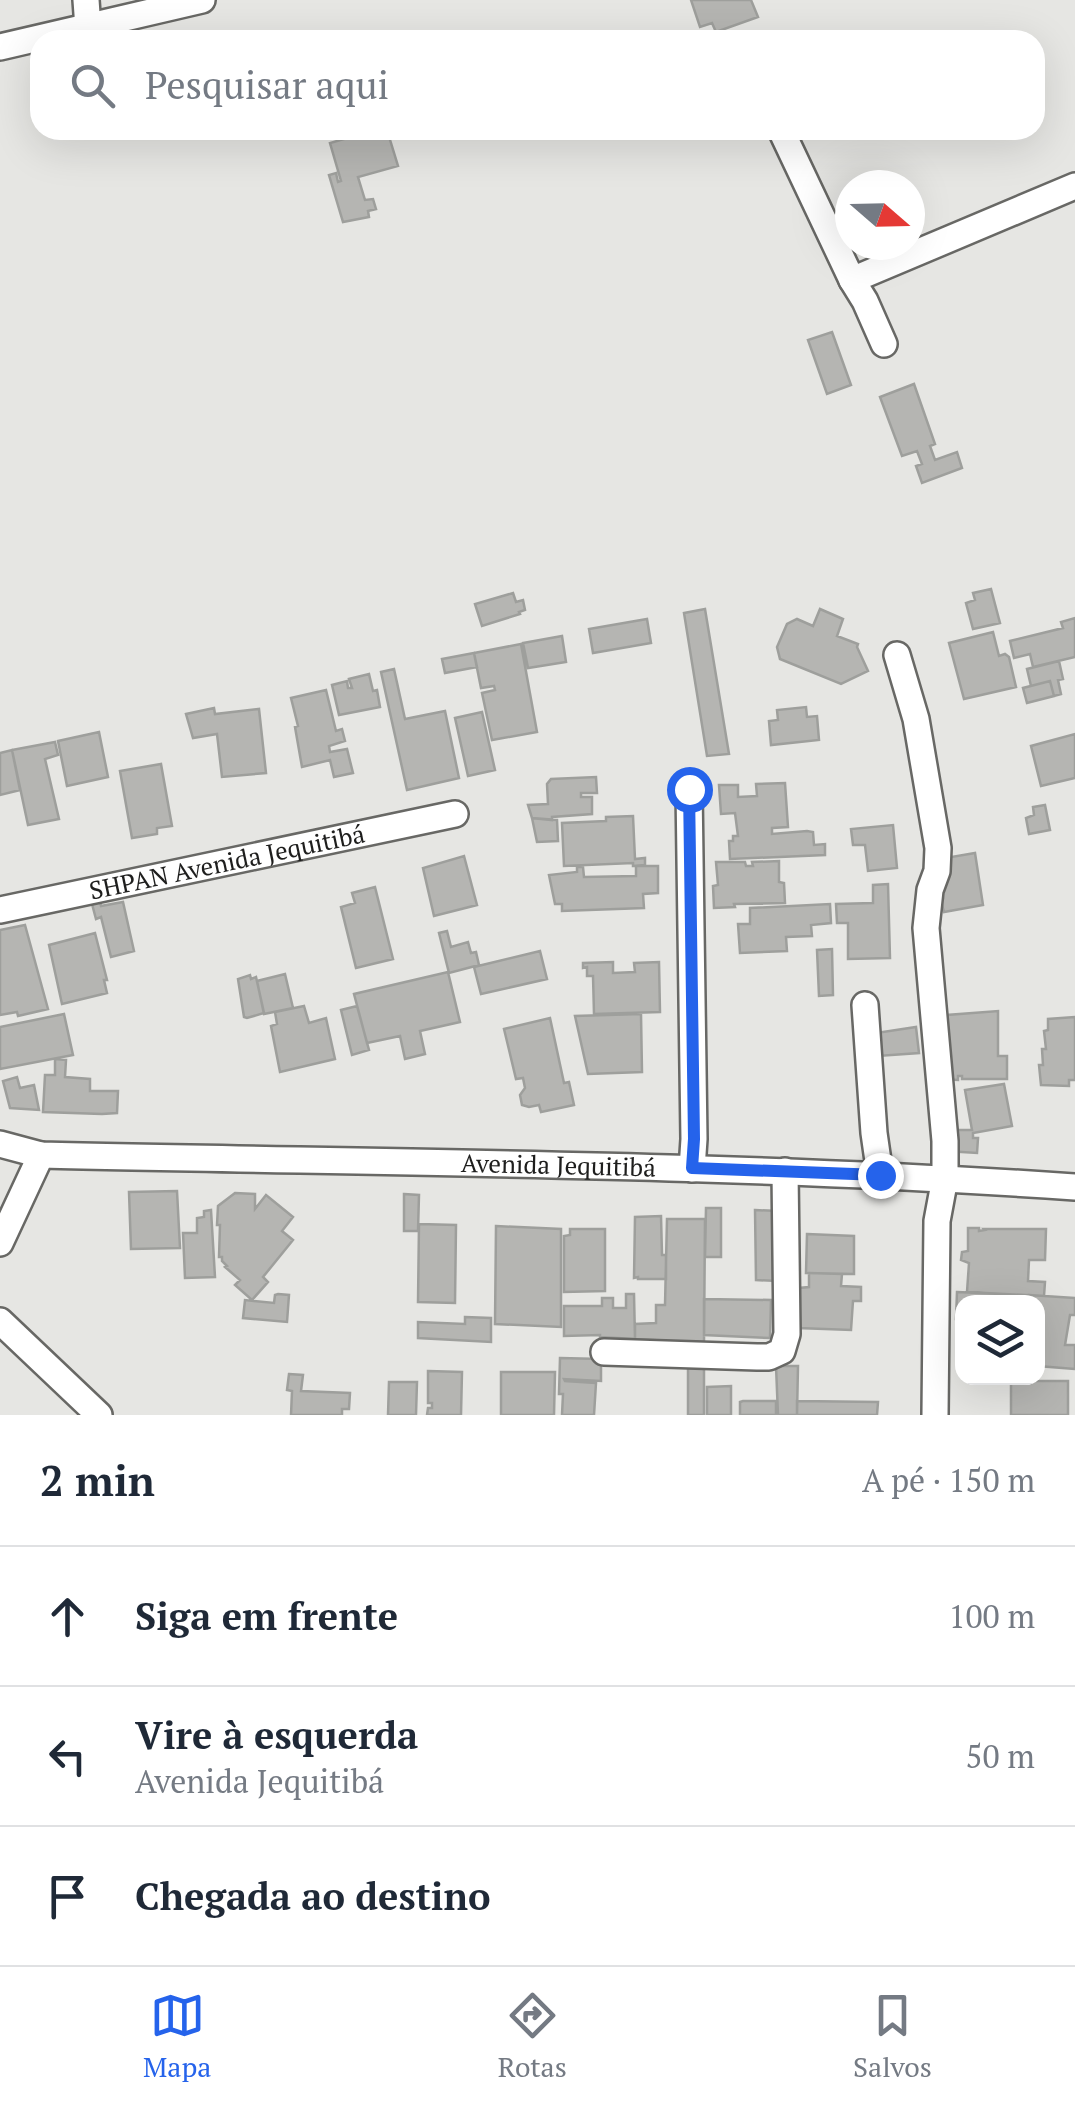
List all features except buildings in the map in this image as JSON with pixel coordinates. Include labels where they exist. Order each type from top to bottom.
[{"type":"street","points":[[86,0],[88,28]]},
{"type":"street","points":[[79,30],[202,0]]},
{"type":"street","points":[[0,48],[30,41]]},
{"type":"street","points":[[786,140],[884,344]]},
{"type":"street","points":[[852,280],[1075,186]]},
{"type":"street","points":[[897,656],[916,720],[938,848],[926,928],[945,1141],[945,1178],[938,1220],[935,1415]]},
{"type":"street","points":[[689,789],[692,1168]]},
{"type":"street","name":"SHPAN Avenida Jequitibá","points":[[0,910],[455,814]]},
{"type":"street","points":[[865,1004],[880,1175]]},
{"type":"street","points":[[0,1144],[41,1155],[0,1243]]},
{"type":"street","name":"Avenida Jequitibá","points":[[41,1155],[692,1168],[1075,1187]]},
{"type":"street","points":[[604,1352],[757,1358],[770,1357],[782,1350],[787,1334],[784,1171]]},
{"type":"street","points":[[0,1322],[99,1415]]},
{"type":"route","points":[[689,789],[692,1168],[880,1175]]}]
